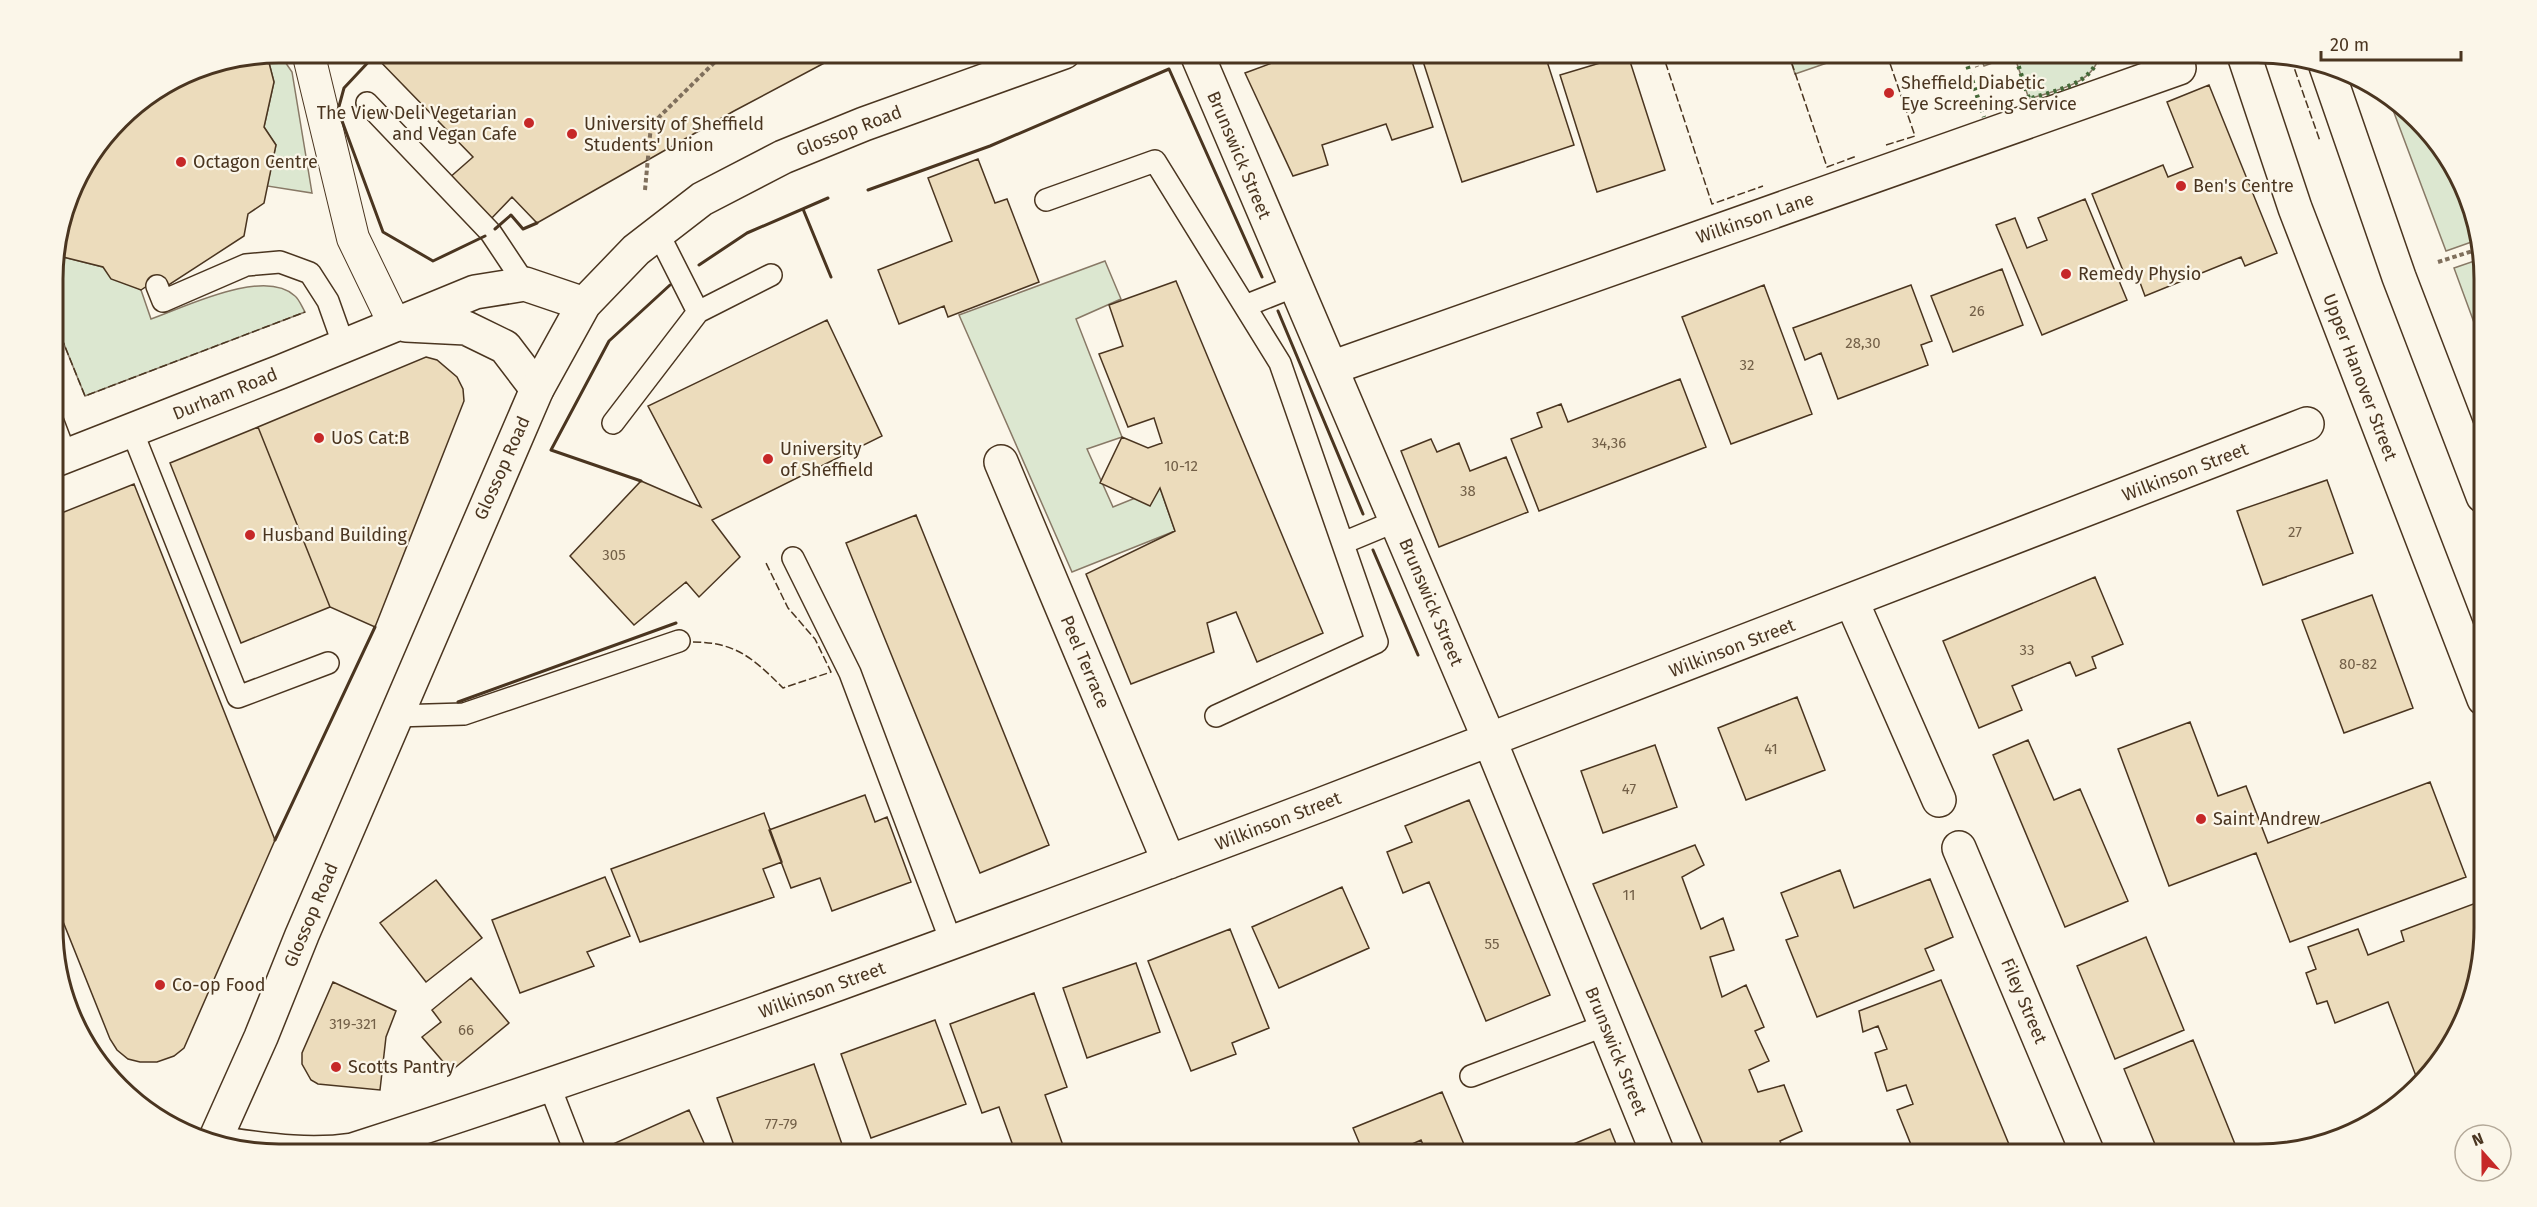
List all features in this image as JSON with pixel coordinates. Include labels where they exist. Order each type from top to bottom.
[{"type":"main road","name":"Glossop Road","points":[[217,1135],[537,389],[584,304],[636,250],[702,199],[783,157],[864,124],[1033,63]]},
{"type":"main road","name":"Brunswick Street","points":[[1201,63],[1490,741],[1654,1144]]},
{"type":"main road","name":"Upper Hanover Street","points":[[2246,63],[2295,208],[2474,673]]},
{"type":"main road","name":"Wilkinson Lane","points":[[1330,368],[2179,68]]},
{"type":"main road","points":[[2329,75],[2399,277],[2474,473]]},
{"type":"main road","name":"Durham Road","points":[[63,458],[475,292],[525,284],[584,304]]},
{"type":"main road","name":"Durham Road","points":[[395,325],[466,328],[505,347],[537,389]]},
{"type":"main road","name":"Wilkinson Street","points":[[372,1144],[550,1087],[952,944],[1490,741],[2307,424]]},
{"type":"main road","name":"Peel Terrace","points":[[1001,462],[1169,862]]},
{"type":"main road","points":[[1852,602],[1939,800]]},
{"type":"main road","name":"Filey Street","points":[[1959,848],[2084,1144]]},
{"type":"street","points":[[311,63],[352,238],[395,325]]},
{"type":"lane","points":[[367,103],[490,233],[525,284]]},
{"type":"lane","points":[[1046,200],[1155,161],[1280,363],[1377,642],[1216,716]]},
{"type":"lane","points":[[658,233],[699,312]]},
{"type":"lane","points":[[157,286],[163,301],[246,265],[280,262],[310,273],[328,301],[344,346]]},
{"type":"lane","points":[[613,423],[699,312],[771,275]]},
{"type":"lane","points":[[1245,306],[1295,286]]},
{"type":"lane","points":[[132,431],[238,697],[328,663]]},
{"type":"lane","points":[[1343,543],[1396,522]]},
{"type":"lane","points":[[793,558],[850,673],[952,944]]},
{"type":"lane","points":[[395,716],[464,714],[679,641]]},
{"type":"lane","points":[[1471,1077],[1605,1025]]},
{"type":"lane","points":[[550,1087],[572,1144]]},
{"type":"path","points":[[650,160],[651,125],[714,63]]},
{"type":"path","points":[[1975,63],[1977,68]]},
{"type":"path","points":[[2433,264],[2472,251]]},
{"type":"green space","points":[[269,63],[286,63],[292,72],[312,193],[267,186],[276,145],[264,127],[274,82]]},
{"type":"green space","points":[[1792,63],[1827,63],[1795,74]]},
{"type":"green space","points":[[2017,63],[2096,63],[2090,72],[2072,85],[2029,99]]},
{"type":"green space","points":[[2394,112],[2411,126],[2438,159],[2458,196],[2471,242],[2446,251]]},
{"type":"green space","points":[[64,257],[103,267],[141,290],[151,319],[225,292],[245,287],[265,286],[282,288],[295,296],[305,312],[85,396],[63,342]]},
{"type":"green space","points":[[1105,261],[1121,299],[1076,319],[1122,437],[1087,449],[1113,507],[1160,488],[1175,531],[1072,572],[959,315]]},
{"type":"green space","points":[[2473,261],[2474,322],[2454,268]]},
{"type":"building","name":"Octagon Centre","points":[[269,63],[274,82],[264,127],[276,145],[264,203],[248,214],[244,236],[164,288],[150,284],[141,290],[111,279],[103,267],[64,257],[74,210],[99,159],[126,126],[171,92],[196,79],[223,70]]},
{"type":"building","name":"University of Sheffield Students' Union","points":[[382,63],[824,63],[734,111],[537,223],[512,197],[489,221],[448,179],[473,157]]},
{"type":"building","points":[[1272,63],[1413,63],[1433,127],[1392,140],[1386,124],[1322,145],[1328,165],[1293,176],[1245,73]]},
{"type":"building","points":[[1424,63],[1548,63],[1574,145],[1462,182]]},
{"type":"building","points":[[1600,63],[1631,63],[1665,170],[1597,192],[1560,75]]},
{"type":"building","name":"Ben's Centre","points":[[2209,85],[2277,253],[2245,266],[2241,257],[2145,296],[2135,269],[2124,273],[2092,194],[2163,165],[2168,177],[2193,167],[2167,102]]},
{"type":"building","points":[[978,159],[995,203],[1007,199],[1039,282],[948,317],[944,306],[899,324],[878,270],[952,241],[928,178]]},
{"type":"building","name":"Remedy Physio","points":[[2085,199],[2127,300],[2042,335],[1996,225],[2015,218],[2027,248],[2047,240],[2038,218]]},
{"type":"building","points":[[2002,269],[2023,325],[1953,352],[1931,296]]},
{"type":"building","points":[[1176,281],[1323,633],[1257,662],[1236,612],[1207,623],[1214,652],[1131,684],[1086,574],[1175,531],[1160,488],[1150,506],[1100,483],[1122,437],[1148,448],[1162,443],[1154,418],[1128,427],[1099,354],[1123,346],[1109,305]]},
{"type":"building","points":[[1764,285],[1812,414],[1731,444],[1682,317]]},
{"type":"building","points":[[1911,285],[1932,341],[1921,345],[1928,365],[1838,399],[1821,353],[1805,360],[1793,328]]},
{"type":"building","points":[[827,320],[882,436],[712,520],[740,557],[699,597],[686,582],[634,625],[570,556],[641,481],[701,507],[648,406]]},
{"type":"building","points":[[426,357],[437,360],[457,377],[463,389],[464,401],[375,627],[330,607],[258,427]]},
{"type":"building","points":[[1680,379],[1706,447],[1539,511],[1511,439],[1542,427],[1537,413],[1561,404],[1568,422]]},
{"type":"building","name":"Husband Building","points":[[258,427],[330,607],[241,643],[170,463]]},
{"type":"building","points":[[1431,439],[1437,452],[1459,443],[1470,471],[1506,457],[1528,512],[1439,547],[1401,451]]},
{"type":"building","points":[[2327,480],[2353,553],[2263,585],[2237,511]]},
{"type":"building","points":[[134,484],[275,840],[184,1048],[174,1056],[157,1062],[128,1059],[117,1050],[110,1039],[63,922],[63,512]]},
{"type":"building","points":[[916,515],[1049,845],[980,873],[846,543]]},
{"type":"building","points":[[2095,577],[2123,644],[2092,657],[2096,668],[2076,676],[2070,662],[2012,686],[2022,710],[1979,728],[1943,641]]},
{"type":"building","points":[[2372,595],[2413,708],[2344,733],[2302,620]]},
{"type":"building","points":[[1797,697],[1825,770],[1746,800],[1718,728]]},
{"type":"building","name":"Saint Andrew","points":[[2190,722],[2218,796],[2246,786],[2268,843],[2430,782],[2466,877],[2290,942],[2256,853],[2169,886],[2118,749]]},
{"type":"building","points":[[2028,740],[2054,800],[2080,789],[2128,901],[2065,927],[1993,755]]},
{"type":"building","points":[[1655,745],[1677,807],[1603,833],[1581,771]]},
{"type":"building","points":[[865,795],[875,822],[887,817],[911,882],[832,911],[820,878],[791,888],[769,830]]},
{"type":"building","points":[[1469,800],[1550,995],[1486,1021],[1429,882],[1403,893],[1387,852],[1412,842],[1405,826]]},
{"type":"building","points":[[764,813],[782,862],[763,869],[774,897],[640,942],[611,869]]},
{"type":"building","points":[[1695,845],[1704,865],[1682,877],[1701,929],[1723,918],[1734,950],[1710,957],[1722,997],[1746,985],[1764,1027],[1755,1031],[1769,1061],[1749,1070],[1758,1092],[1784,1085],[1802,1131],[1780,1141],[1781,1144],[1703,1144],[1593,884]]},
{"type":"building","points":[[1840,870],[1854,908],[1930,879],[1953,937],[1925,949],[1934,970],[1817,1017],[1786,940],[1798,936],[1781,893]]},
{"type":"building","points":[[605,877],[630,936],[587,952],[594,966],[520,993],[492,920]]},
{"type":"building","points":[[436,880],[482,938],[426,982],[380,923]]},
{"type":"building","points":[[1342,887],[1369,948],[1279,988],[1252,927]]},
{"type":"building","points":[[2474,904],[2474,942],[2463,997],[2438,1048],[2416,1075],[2388,1002],[2335,1023],[2327,1001],[2317,1004],[2306,973],[2316,969],[2308,947],[2358,929],[2368,955],[2404,941],[2401,931]]},
{"type":"building","points":[[1230,929],[1269,1028],[1232,1043],[1236,1054],[1191,1071],[1148,961]]},
{"type":"building","points":[[2146,937],[2184,1030],[2115,1059],[2077,966]]},
{"type":"building","points":[[1136,963],[1160,1032],[1087,1058],[1063,988]]},
{"type":"building","points":[[471,978],[509,1023],[451,1071],[422,1037],[441,1022],[432,1010]]},
{"type":"building","points":[[1941,980],[2009,1144],[1911,1144],[1897,1110],[1913,1104],[1906,1085],[1887,1091],[1875,1053],[1887,1049],[1878,1026],[1863,1032],[1859,1011]]},
{"type":"building","points":[[333,982],[396,1011],[386,1037],[380,1090],[318,1084],[311,1080],[302,1064],[302,1053]]},
{"type":"building","points":[[1034,993],[1067,1087],[1045,1095],[1062,1144],[1012,1144],[999,1107],[982,1113],[950,1024]]},
{"type":"building","points":[[935,1020],[966,1104],[871,1138],[841,1054]]},
{"type":"building","points":[[2193,1040],[2235,1144],[2155,1144],[2124,1069]]},
{"type":"building","points":[[814,1064],[842,1144],[733,1144],[717,1098]]},
{"type":"building","points":[[1442,1092],[1464,1144],[1423,1144],[1421,1140],[1412,1144],[1360,1144],[1353,1128]]},
{"type":"building","points":[[689,1110],[704,1144],[613,1144]]},
{"type":"building","points":[[1610,1129],[1616,1144],[1573,1144]]},
{"type":"hedge","points":[[1967,63],[1984,117]]},
{"type":"hedge","points":[[2018,63],[2029,99],[2062,89],[2082,79],[2096,63]]},
{"type":"fence","points":[[1666,63],[1712,204],[1763,186]]},
{"type":"fence","points":[[1792,63],[1827,167],[1857,156]]},
{"type":"fence","points":[[1886,145],[1915,136],[1890,63]]},
{"type":"fence","points":[[2294,66],[2320,141]]},
{"type":"fence","points":[[63,342],[85,396],[305,312]]},
{"type":"fence","points":[[693,642],[721,645],[743,654],[783,688],[831,672],[815,639],[788,608],[766,563]]},
{"type":"wall","points":[[367,63],[344,88],[338,110],[383,232],[433,261],[485,236]]},
{"type":"wall","points":[[868,190],[990,146],[1169,69],[1262,277]]},
{"type":"wall","points":[[699,265],[747,233],[828,198]]},
{"type":"wall","points":[[803,209],[831,277]]},
{"type":"wall","points":[[495,229],[511,215],[523,229],[537,223]]},
{"type":"wall","points":[[641,481],[551,450],[609,341],[670,285]]},
{"type":"wall","points":[[1278,311],[1363,514]]},
{"type":"wall","points":[[1373,550],[1418,655]]},
{"type":"wall","points":[[458,702],[676,623]]},
{"type":"wall","points":[[275,840],[375,627]]},
{"type":"place","name":"Sheffield Diabetic Eye Screening Service","points":[[1889,93]]},
{"type":"place","name":"The View Deli Vegetarian and Vegan Cafe","points":[[529,123]]},
{"type":"place","name":"University of Sheffield Students' Union","points":[[572,134]]},
{"type":"place","name":"Octagon Centre","points":[[181,162]]},
{"type":"place","name":"Ben's Centre","points":[[2181,186]]},
{"type":"place","name":"Remedy Physio","points":[[2066,274]]},
{"type":"place","name":"UoS Cat:B","points":[[319,438]]},
{"type":"place","name":"University of Sheffield","points":[[768,459]]},
{"type":"place","name":"Husband Building","points":[[250,535]]},
{"type":"place","name":"Saint Andrew","points":[[2201,819]]},
{"type":"place","name":"Co-op Food","points":[[160,985]]},
{"type":"place","name":"Scotts Pantry","points":[[336,1067]]}]
